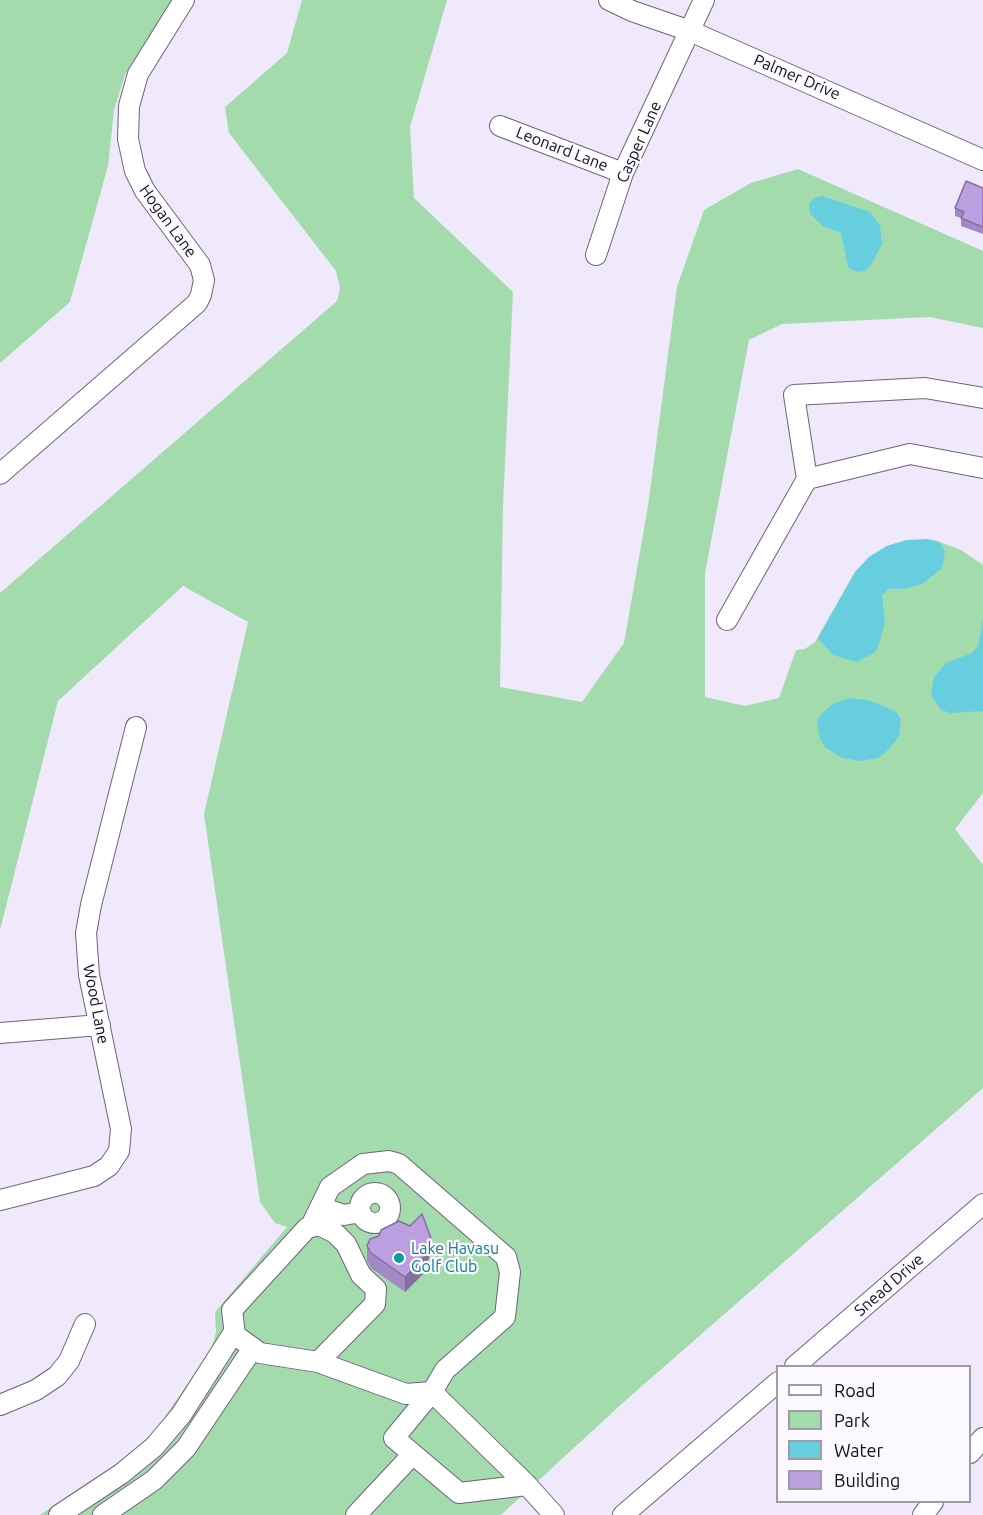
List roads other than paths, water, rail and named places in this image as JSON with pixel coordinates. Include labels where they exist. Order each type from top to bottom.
[{"type":"street","name":"Hogan Lane","points":[[0,474],[197,303],[201,295],[204,283],[201,268],[145,191],[135,171],[128,139],[129,106],[138,74],[184,0]]},
{"type":"street","name":"Palmer Drive","points":[[609,0],[632,11],[690,31],[983,160]]},
{"type":"street","name":"Casper Lane","points":[[596,255],[623,173],[704,0]]},
{"type":"street","name":"Leonard Lane","points":[[500,126],[623,173]]},
{"type":"street","points":[[727,620],[807,479],[794,395],[925,388],[983,398]]},
{"type":"street","points":[[807,479],[910,454],[983,468]]},
{"type":"street","name":"Wood Lane","points":[[0,1200],[90,1177],[103,1171],[116,1157],[121,1143],[121,1129],[87,961],[88,919],[136,727]]},
{"type":"street","points":[[0,1033],[100,1025]]},
{"type":"street","points":[[527,1485],[459,1493],[394,1438],[432,1392],[445,1370],[505,1317],[510,1275],[506,1257],[399,1164],[374,1161],[357,1167],[329,1188],[311,1226],[233,1308],[231,1317],[234,1332],[238,1338],[262,1353],[318,1362],[406,1394],[432,1392],[527,1485],[554,1515]]},
{"type":"street","name":"Snead Drive","points":[[796,1365],[983,1204]]},
{"type":"street","points":[[320,1207],[342,1214],[360,1212]]},
{"type":"street","points":[[311,1226],[319,1225],[345,1242],[360,1272],[377,1292],[372,1308],[318,1362]]},
{"type":"street","points":[[0,1405],[42,1388],[57,1376],[69,1361],[85,1324]]},
{"type":"street","points":[[59,1515],[121,1474],[153,1447],[181,1415],[234,1332]]},
{"type":"street","points":[[103,1515],[154,1480],[186,1448],[253,1348]]},
{"type":"street","points":[[623,1515],[776,1383]]},
{"type":"street","points":[[971,1451],[983,1438]]},
{"type":"street","points":[[356,1515],[413,1454]]},
{"type":"street","points":[[923,1515],[932,1503]]},
{"type":"water","points":[[822,196],[870,212],[880,226],[882,244],[870,267],[864,271],[856,272],[848,267],[841,233],[823,226],[810,214],[809,204],[814,198]]},
{"type":"water","points":[[928,539],[940,543],[945,551],[942,568],[922,584],[905,589],[888,589],[882,595],[885,622],[878,648],[857,662],[833,655],[818,638],[855,572],[869,557],[887,546],[907,540]]},
{"type":"water","points":[[983,620],[983,711],[951,713],[941,710],[931,695],[934,677],[946,663],[972,653],[978,646]]},
{"type":"water","points":[[849,698],[867,700],[881,705],[896,712],[901,719],[899,736],[878,758],[859,761],[840,757],[825,747],[820,739],[817,722],[820,715],[833,704]]},
{"type":"place","name":"Lake Havasu Golf Club","points":[[399,1258]]}]
